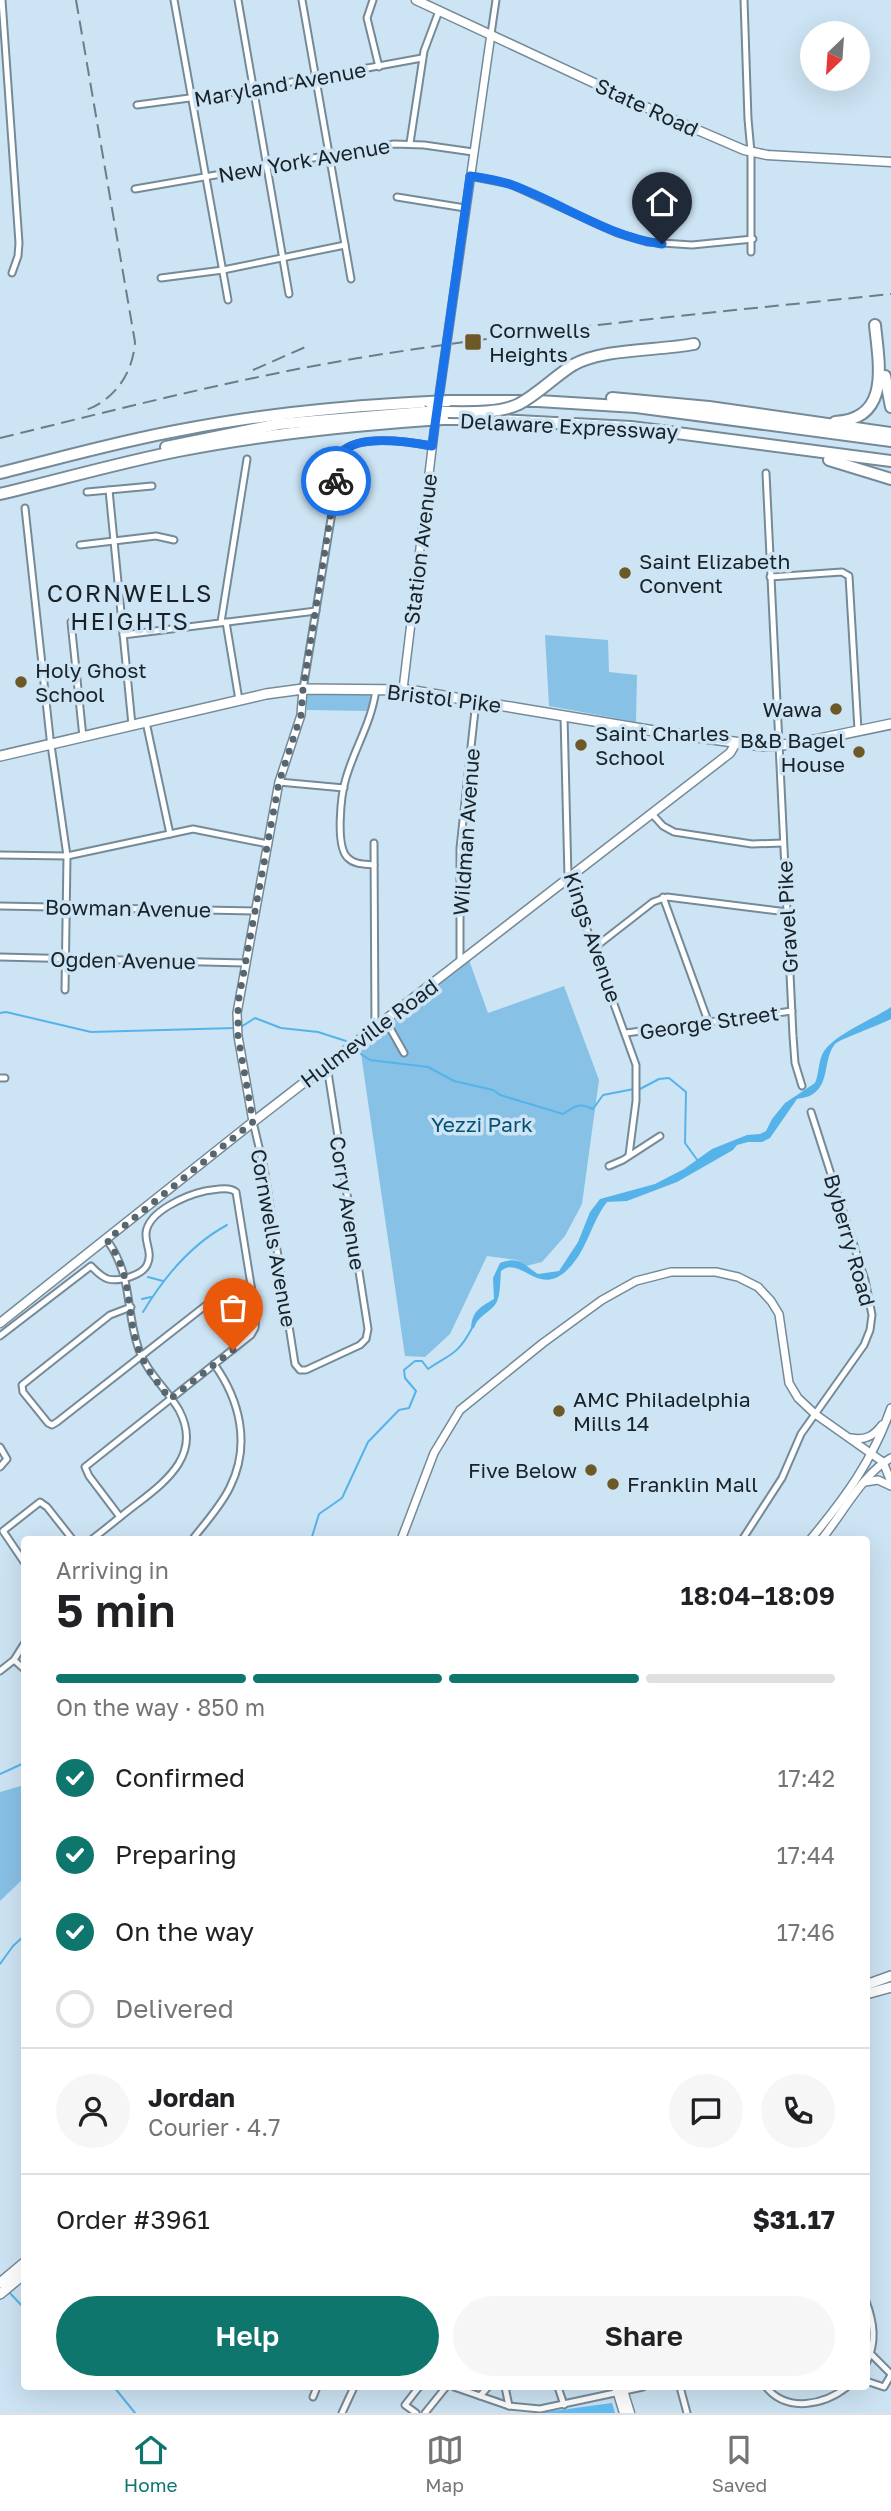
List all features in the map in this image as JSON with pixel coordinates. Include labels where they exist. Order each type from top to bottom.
[{"type":"highway","points":[[772,416],[838,422],[848,421],[864,412],[875,398],[880,385],[878,325],[891,407]]},
{"type":"highway","points":[[0,494],[43,478],[219,435],[315,420],[511,407],[527,399],[573,365],[596,356],[694,344]]},
{"type":"highway","points":[[497,401],[530,396],[692,404],[891,433]]},
{"type":"highway","name":"Delaware Expressway","points":[[427,411],[448,401],[579,403],[660,409],[891,441]]},
{"type":"highway","name":"Delaware Expressway","points":[[0,473],[131,440],[233,421],[335,408],[427,411],[443,419],[631,427],[891,461]]},
{"type":"highway","points":[[769,445],[891,479]]},
{"type":"main road","name":"State Road","points":[[419,1],[664,116],[751,152],[891,162]]},
{"type":"main road","name":"Bristol Pike","points":[[0,756],[239,700],[303,689],[402,689],[736,743],[778,746],[891,723]]},
{"type":"main road","name":"Hulmeville Road","points":[[0,1322],[253,1122],[730,753],[736,743]]},
{"type":"main road","points":[[870,1984],[891,1976]]},
{"type":"main road","points":[[870,1993],[891,1987]]},
{"type":"main road","points":[[4,2287],[21,2267]]},
{"type":"main road","points":[[4,2287],[21,2276]]},
{"type":"main road","points":[[620,2390],[624,2413]]},
{"type":"main road","points":[[620,2390],[630,2413]]},
{"type":"street","points":[[2,0],[19,243],[12,273]]},
{"type":"street","points":[[174,0],[228,300]]},
{"type":"street","points":[[238,0],[289,293]]},
{"type":"street","points":[[302,0],[351,279]]},
{"type":"street","points":[[373,0],[367,18],[379,67]]},
{"type":"street","points":[[491,34],[496,0]]},
{"type":"street","points":[[744,0],[751,152],[751,252]]},
{"type":"street","points":[[410,143],[422,58],[439,11]]},
{"type":"street","name":"Station Avenue","points":[[402,689],[432,446],[491,34]]},
{"type":"street","name":"Maryland Avenue","points":[[137,105],[255,89],[422,58]]},
{"type":"street","name":"New York Avenue","points":[[135,190],[394,144],[410,143],[473,152]]},
{"type":"street","points":[[470,176],[510,184],[617,233],[647,242],[681,245],[753,239]]},
{"type":"street","points":[[397,197],[465,208]]},
{"type":"street","points":[[161,278],[223,270],[345,245]]},
{"type":"street","name":"Cornwells Avenue","points":[[300,1370],[296,1367],[293,1354],[264,1168],[237,1028],[238,1003],[279,782],[301,715],[340,456],[348,446],[356,443],[432,446]]},
{"type":"street","points":[[239,700],[223,622],[247,459]]},
{"type":"street","points":[[766,473],[771,577],[842,572],[850,578],[858,731]]},
{"type":"street","points":[[87,492],[152,486]]},
{"type":"street","points":[[109,490],[132,725]]},
{"type":"street","points":[[25,508],[67,856],[65,990]]},
{"type":"street","points":[[80,545],[156,536],[174,540]]},
{"type":"street","name":"Gravel Pike","points":[[771,577],[794,1063],[802,1086]]},
{"type":"street","points":[[119,591],[164,587]]},
{"type":"street","points":[[123,635],[316,611]]},
{"type":"street","points":[[71,622],[83,737]]},
{"type":"street","points":[[374,865],[352,861],[346,857],[340,836],[344,788],[373,710],[376,689]]},
{"type":"street","name":"Wildman Avenue","points":[[460,963],[460,848],[475,701]]},
{"type":"street","name":"Kings Avenue","points":[[564,716],[568,877],[635,1061],[637,1093],[629,1155]]},
{"type":"street","points":[[146,722],[170,834]]},
{"type":"street","points":[[279,782],[344,788]]},
{"type":"street","points":[[652,814],[663,826],[674,832],[752,844],[783,843]]},
{"type":"street","points":[[0,855],[67,856],[193,829],[268,844]]},
{"type":"street","points":[[373,843],[374,1030]]},
{"type":"street","points":[[594,948],[663,897],[787,912]]},
{"type":"street","points":[[663,897],[708,1021]]},
{"type":"street","name":"Bowman Avenue","points":[[0,906],[255,911]]},
{"type":"street","name":"Ogden Avenue","points":[[0,957],[246,963]]},
{"type":"street","name":"George Street","points":[[626,1034],[792,1011]]},
{"type":"street","points":[[386,1021],[404,1053]]},
{"type":"street","name":"Corry Avenue","points":[[300,1370],[314,1368],[342,1355],[366,1339],[367,1320],[327,1066]]},
{"type":"street","name":"Byberry Road","points":[[745,1536],[775,1490],[796,1444],[864,1345],[870,1329],[872,1315],[865,1280],[811,1112]]},
{"type":"street","points":[[609,1166],[660,1136]]},
{"type":"street","points":[[0,1336],[91,1266],[107,1279],[139,1273],[147,1265],[150,1253],[146,1230],[154,1217],[185,1196],[229,1188],[235,1190],[256,1316],[254,1331],[85,1466],[89,1476],[120,1517]]},
{"type":"street","points":[[96,1536],[164,1483],[175,1471],[185,1443],[184,1426],[179,1411],[141,1356],[135,1338],[126,1277],[107,1240]]},
{"type":"street","points":[[403,1536],[434,1453],[460,1410],[532,1351],[602,1300],[636,1281],[655,1275],[688,1271],[716,1272],[737,1277],[758,1287],[779,1314],[789,1382],[793,1390],[806,1408],[883,1462],[891,1484]]},
{"type":"street","points":[[131,1307],[110,1315],[27,1380],[21,1388],[44,1419],[52,1425],[219,1295],[251,1287]]},
{"type":"street","points":[[195,1536],[230,1488],[240,1452],[241,1428],[236,1406],[228,1384],[215,1364]]},
{"type":"street","points":[[846,1436],[860,1439],[872,1435],[890,1412]]},
{"type":"street","points":[[813,1536],[873,1454],[890,1412]]},
{"type":"street","points":[[0,1447],[7,1459],[0,1466]]},
{"type":"street","points":[[824,1536],[883,1462],[891,1458]]},
{"type":"street","points":[[865,1483],[878,1479],[891,1484]]},
{"type":"street","points":[[21,1558],[3,1531],[36,1504],[43,1503],[70,1536]]},
{"type":"street","points":[[0,1671],[14,1660],[21,1649]]},
{"type":"street","points":[[14,1660],[21,1666]]},
{"type":"street","points":[[870,2316],[874,2330],[870,2348]]},
{"type":"street","points":[[870,2354],[891,2374],[884,2387],[870,2382]]},
{"type":"street","points":[[313,2397],[316,2390]]},
{"type":"street","points":[[342,2413],[353,2390]]},
{"type":"street","points":[[416,2413],[405,2405],[417,2390]]},
{"type":"street","points":[[425,2413],[444,2390]]},
{"type":"street","points":[[463,2390],[509,2406],[540,2409],[620,2390]]},
{"type":"street","points":[[480,2396],[485,2390]]},
{"type":"street","points":[[506,2390],[509,2406]]},
{"type":"street","points":[[559,2390],[564,2405]]},
{"type":"street","points":[[681,2390],[687,2413]]},
{"type":"street","points":[[770,2390],[786,2401],[806,2404],[833,2396],[842,2390]]},
{"type":"green space","points":[[545,635],[608,640],[609,672],[637,675],[636,722],[549,706]]},
{"type":"green space","points":[[307,694],[370,695],[369,711],[307,710]]},
{"type":"green space","name":"Yezzi Park","points":[[469,960],[488,1013],[564,986],[599,1080],[582,1204],[565,1236],[542,1262],[526,1266],[517,1260],[487,1256],[450,1334],[425,1357],[405,1356],[360,1047]]},
{"type":"green space","points":[[21,1786],[21,1881],[0,1901],[0,1792]]},
{"type":"shaded area","points":[[891,1007],[891,1019],[835,1044],[822,1084],[810,1096],[797,1099],[770,1138],[762,1142],[737,1145],[733,1150],[677,1182],[627,1201],[607,1202],[578,1256],[565,1272],[546,1280],[515,1268],[508,1267],[501,1271],[496,1303],[471,1329],[477,1311],[494,1299],[493,1278],[500,1263],[517,1261],[538,1274],[559,1271],[578,1242],[590,1212],[600,1199],[655,1184],[684,1169],[712,1149],[747,1135],[766,1131],[785,1103],[815,1083],[822,1055],[833,1041]]},
{"type":"shaded area","points":[[612,2403],[615,2413],[538,2413]]},
{"type":"waterway","points":[[0,1013],[6,1012],[91,1032],[235,1028]]},
{"type":"waterway","points":[[241,1027],[255,1018],[281,1028],[318,1032],[346,1041],[349,1045]]},
{"type":"waterway","points":[[353,1049],[370,1060],[428,1067],[454,1081],[493,1090],[500,1095],[563,1114],[577,1106],[593,1109],[603,1095],[634,1089]]},
{"type":"waterway","points":[[640,1089],[659,1079],[669,1078],[686,1092],[685,1143],[698,1161]]},
{"type":"waterway","points":[[143,1312],[179,1263],[201,1242],[227,1225]]},
{"type":"waterway","points":[[148,1277],[163,1281]]},
{"type":"waterway","points":[[142,1299],[151,1297]]},
{"type":"waterway","points":[[312,1536],[319,1514],[342,1498],[368,1442],[399,1410],[409,1408],[416,1391],[405,1378],[404,1370],[415,1361],[422,1361],[428,1369],[448,1357],[458,1349],[472,1328]]},
{"type":"waterway","points":[[0,1774],[21,1764]]},
{"type":"waterway","points":[[0,1964],[21,1939]]},
{"type":"waterway","points":[[8,2291],[21,2305]]},
{"type":"waterway","points":[[116,2390],[135,2413]]},
{"type":"railway","points":[[76,0],[135,342],[131,364],[121,383],[106,399],[86,410]]},
{"type":"railway","points":[[0,438],[231,383],[371,356],[566,329],[891,294]]},
{"type":"railway","points":[[253,370],[310,345]]},
{"type":"way so far","points":[[233,1350],[170,1399],[141,1356],[135,1338],[126,1277],[107,1240],[253,1122],[238,1036],[238,1003],[279,782],[302,709],[336,481]]},
{"type":"place","name":"Cornwells Heights","points":[[473,342]]},
{"type":"place","name":"Saint Elizabeth Convent","points":[[625,573]]},
{"type":"place","name":"Holy Ghost School","points":[[21,682]]},
{"type":"place","name":"Wawa","points":[[836,709]]},
{"type":"place","name":"Saint Charles School","points":[[581,745]]},
{"type":"place","name":"B&B Bagel House","points":[[859,752]]},
{"type":"place","name":"AMC Philadelphia Mills 14","points":[[559,1411]]},
{"type":"place","name":"Five Below","points":[[591,1470]]},
{"type":"place","name":"Franklin Mall","points":[[613,1484]]},
{"type":"district","name":"CORNWELLS HEIGHTS","points":[[130,606]]},
{"type":"route","points":[[336,481],[340,456],[344,449],[353,444],[401,442],[432,446],[470,176],[510,184],[617,233],[662,244]]}]
